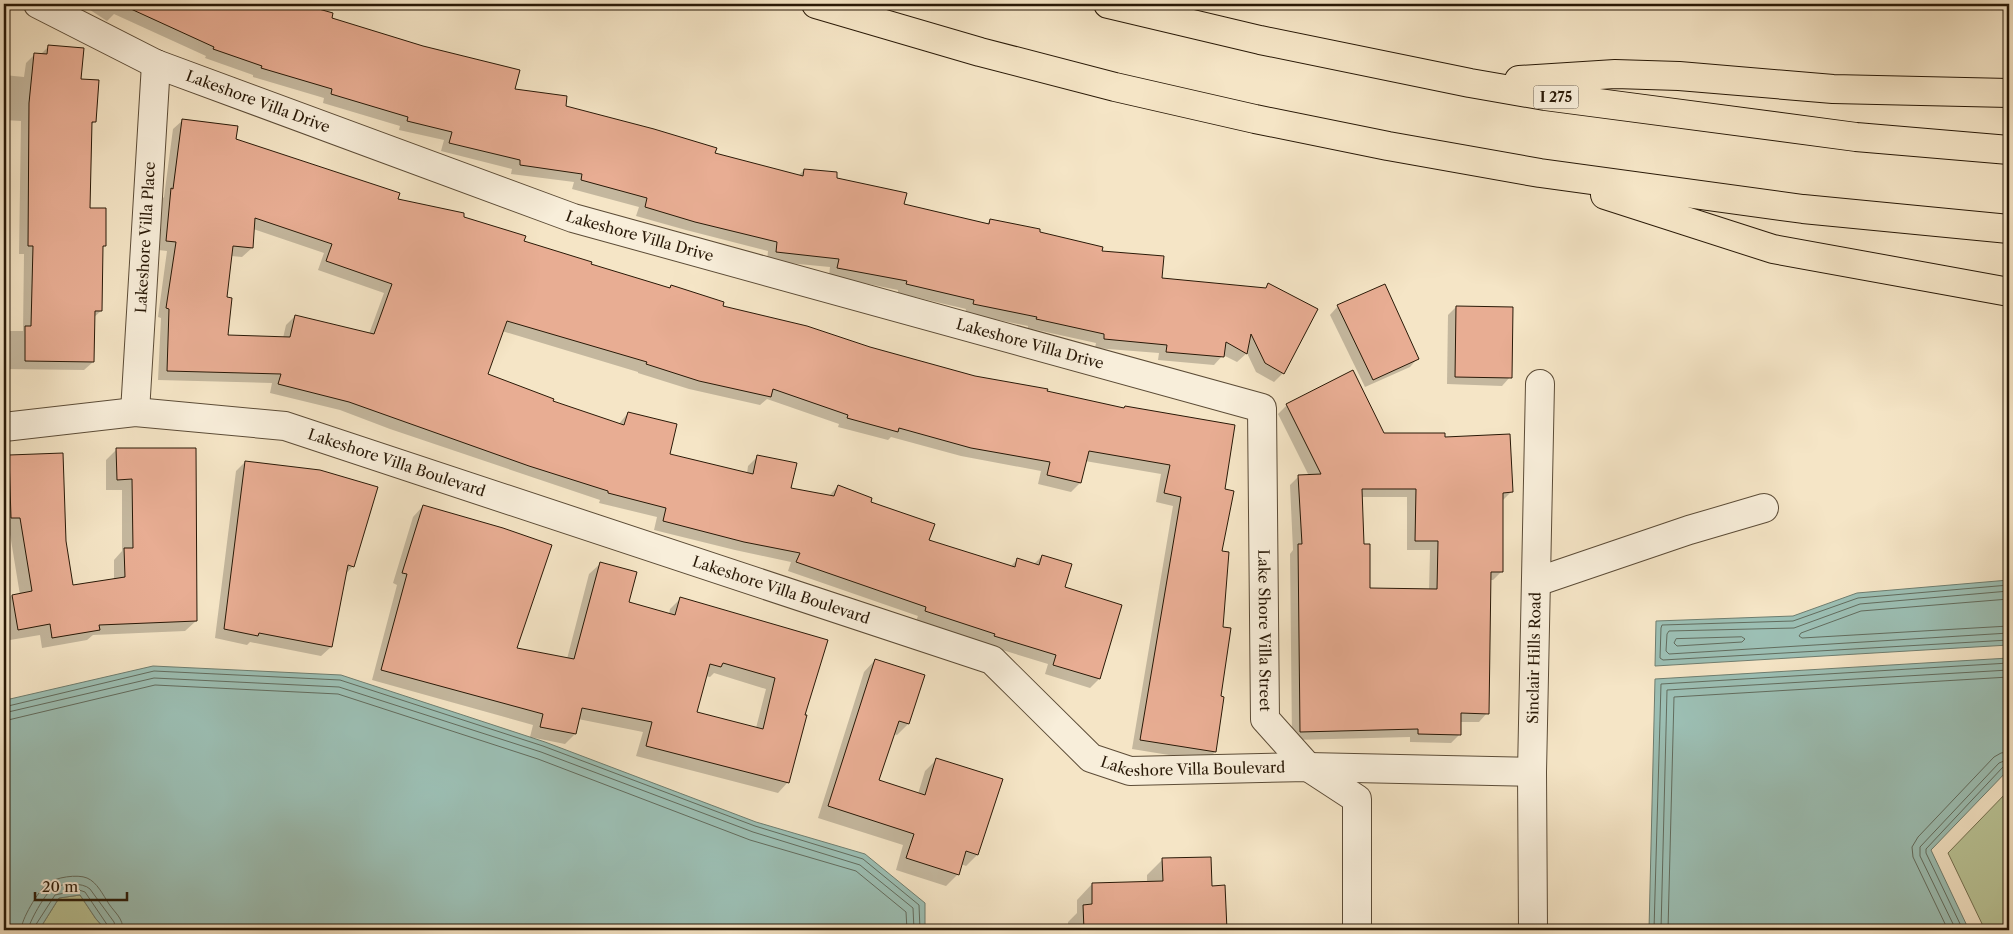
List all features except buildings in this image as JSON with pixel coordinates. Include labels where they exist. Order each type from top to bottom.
[{"type":"highway","points":[[816,4],[980,52],[1115,87],[1255,119],[1540,173],[1803,209],[2009,229]]},
{"type":"highway","name":"I 275","points":[[1108,4],[1260,40],[1470,83],[1545,96],[1856,137],[2009,150]]},
{"type":"highway","points":[[1470,83],[1615,74],[1680,76],[1754,84],[1833,89],[2009,93]]},
{"type":"highway","points":[[1540,173],[1774,249],[2009,292]]},
{"type":"street","name":"Lakeshore Villa Drive","points":[[38,4],[156,64],[574,218],[1262,408]]},
{"type":"street","name":"Lakeshore Villa Place","points":[[135,412],[156,64]]},
{"type":"street","name":"Sinclair Hills Road","points":[[1533,930],[1532,772],[1540,384]]},
{"type":"street","name":"Lake Shore Villa Street","points":[[1262,408],[1265,719],[1308,768],[1357,799],[1357,930]]},
{"type":"street","name":"Lakeshore Villa Boulevard","points":[[4,427],[135,412],[285,426],[992,660],[1091,758],[1130,772],[1308,768],[1532,772]]},
{"type":"street","points":[[1536,582],[1690,530],[1764,508]]},
{"type":"green space","points":[[2009,790],[2009,930],[1985,930],[1948,853]]},
{"type":"green space","points":[[80,895],[106,930],[39,930],[59,898]]},
{"type":"water","points":[[2009,580],[2009,645],[1655,666],[1656,621],[1793,616],[1857,593]]},
{"type":"water","points":[[2009,658],[2009,769],[1931,850],[1969,930],[1649,930],[1655,679]]},
{"type":"water","points":[[153,666],[341,675],[545,742],[756,822],[865,854],[925,903],[925,930],[106,930],[80,895],[59,898],[39,930],[4,930],[4,703],[10,699]]}]
